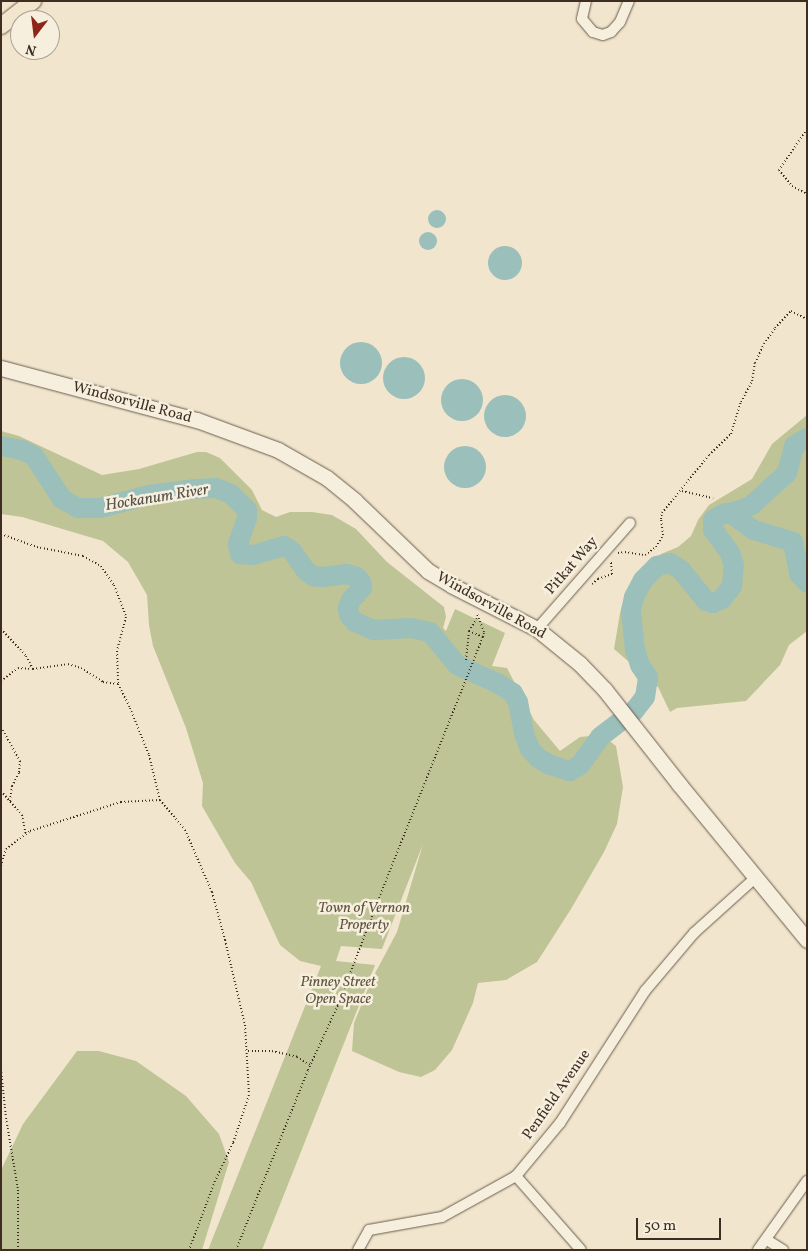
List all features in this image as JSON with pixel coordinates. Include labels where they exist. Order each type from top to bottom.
[{"type":"main road","points":[[1,26],[33,1]]},
{"type":"main road","name":"Windsorville Road","points":[[1,368],[197,420],[295,458],[327,478],[356,501],[428,571],[451,585],[537,629],[580,664],[619,707],[755,878],[807,940]]},
{"type":"street","points":[[586,1],[582,19],[593,32],[603,35],[611,32],[620,22],[629,1]]},
{"type":"street","name":"Pitkat Way","points":[[537,629],[630,523]]},
{"type":"street","name":"Penfield Avenue","points":[[358,1250],[369,1230],[442,1217],[516,1176],[560,1123],[645,991],[694,933],[755,878]]},
{"type":"street","points":[[516,1176],[581,1250]]},
{"type":"street","points":[[758,1250],[767,1240],[807,1181]]},
{"type":"street","points":[[767,1240],[783,1250]]},
{"type":"path","points":[[807,130],[779,170],[792,186],[807,194]]},
{"type":"path","points":[[616,555],[625,552],[645,555],[656,547],[663,536],[662,513],[682,491],[709,455],[731,434],[741,402],[752,381],[758,354],[775,328],[791,311],[807,319]]},
{"type":"path","points":[[682,491],[713,498]]},
{"type":"path","points":[[1,534],[37,547],[84,556],[101,566],[114,585],[126,617],[118,651],[118,684],[149,755],[160,800],[186,830],[212,892],[245,1024],[249,1095],[189,1250]]},
{"type":"path","points":[[581,579],[589,586],[598,579],[612,574],[611,560]]},
{"type":"path","points":[[236,1250],[245,1222],[310,1065],[338,1006],[379,898],[448,730],[458,697],[483,637],[484,632],[477,614],[469,631],[466,660]]},
{"type":"path","points":[[1,629],[26,656],[33,669]]},
{"type":"path","points":[[469,631],[483,637]]},
{"type":"path","points":[[1,681],[18,668],[33,669],[68,664],[81,668],[103,682],[118,684]]},
{"type":"path","points":[[1,727],[20,761],[20,773],[12,786],[10,801]]},
{"type":"path","points":[[1,791],[22,815],[26,835]]},
{"type":"path","points":[[1,866],[6,848],[26,835],[62,820],[121,802],[160,800]]},
{"type":"path","points":[[248,1051],[272,1050],[297,1057],[310,1065]]},
{"type":"path","points":[[1,1069],[6,1118],[18,1190],[18,1250]]},
{"type":"green space","points":[[807,415],[807,631],[789,645],[780,665],[746,701],[677,708],[670,712],[658,687],[614,649],[620,613],[627,590],[661,554],[678,547],[691,536],[698,520],[709,505],[752,479],[772,444]]},
{"type":"green space","points":[[1,431],[19,436],[102,475],[139,469],[197,452],[206,452],[220,458],[252,490],[262,510],[276,517],[290,512],[312,512],[332,515],[356,529],[387,562],[444,607],[446,617],[443,628],[446,631],[455,609],[505,633],[492,666],[507,668],[534,720],[560,751],[580,737],[602,735],[616,746],[623,787],[617,824],[604,852],[537,962],[506,980],[478,983],[473,1003],[452,1050],[435,1070],[421,1077],[399,1072],[352,1051],[354,1023],[372,979],[397,932],[423,844],[382,949],[341,946],[336,961],[375,965],[262,1250],[208,1250],[321,966],[300,961],[280,945],[251,882],[235,863],[202,806],[203,783],[186,728],[153,646],[149,625],[147,595],[128,562],[103,541],[22,517],[1,514]]},
{"type":"green space","points":[[77,1051],[99,1051],[136,1061],[186,1096],[219,1134],[229,1162],[202,1250],[1,1250],[2,1168],[23,1124]]},
{"type":"water","points":[[437,210],[443,213],[446,219],[443,225],[437,228],[431,225],[428,219],[431,213]]},
{"type":"water","points":[[428,232],[434,235],[437,241],[434,247],[428,250],[422,247],[419,241],[422,235]]},
{"type":"water","points":[[505,246],[512,247],[517,251],[521,256],[521,270],[517,275],[512,279],[505,280],[498,279],[493,275],[489,270],[488,263],[489,256],[493,251],[498,247]]},
{"type":"water","points":[[365,342],[373,345],[379,351],[382,363],[379,375],[373,381],[357,384],[349,381],[343,375],[340,359],[343,351],[349,345]]},
{"type":"water","points":[[408,357],[416,360],[422,366],[425,378],[422,390],[416,396],[400,399],[392,396],[386,390],[383,374],[386,366],[392,360]]},
{"type":"water","points":[[466,379],[474,382],[480,388],[483,400],[480,412],[474,418],[458,421],[450,418],[444,412],[441,396],[444,388],[450,382]]},
{"type":"water","points":[[509,395],[517,398],[523,404],[526,416],[523,428],[517,434],[501,437],[493,434],[487,428],[484,412],[487,404],[493,398]]},
{"type":"water","points":[[469,446],[477,449],[483,455],[486,467],[483,479],[477,485],[461,488],[453,485],[447,479],[444,463],[447,455],[453,449]]},
{"type":"waterway","name":"Hockanum River","points":[[1,446],[22,450],[34,456],[62,499],[78,508],[100,508],[149,495],[196,489],[216,488],[231,494],[247,510],[247,518],[238,544],[240,554],[253,555],[284,546],[292,551],[306,571],[313,576],[322,577],[347,574],[357,577],[361,582],[362,588],[351,600],[348,608],[349,615],[355,622],[374,630],[411,628],[430,632],[457,665],[499,684],[513,693],[518,702],[524,734],[530,749],[538,758],[550,765],[570,771],[580,765],[600,737],[634,711],[645,697],[648,677],[640,665],[635,650],[631,611],[634,597],[643,580],[657,566],[670,563],[681,570],[706,601],[713,603],[722,599],[732,586],[734,565],[730,553],[713,530],[713,520],[721,515],[744,509],[753,504],[787,473],[794,446],[807,438]]},
{"type":"waterway","name":"Hockanum River","points":[[727,513],[733,515],[754,530],[793,542],[799,574],[807,583]]},
{"type":"park label","name":"Town of Vernon Property","points":[[364,916]]},
{"type":"park label","name":"Pinney Street Open Space","points":[[338,990]]}]
